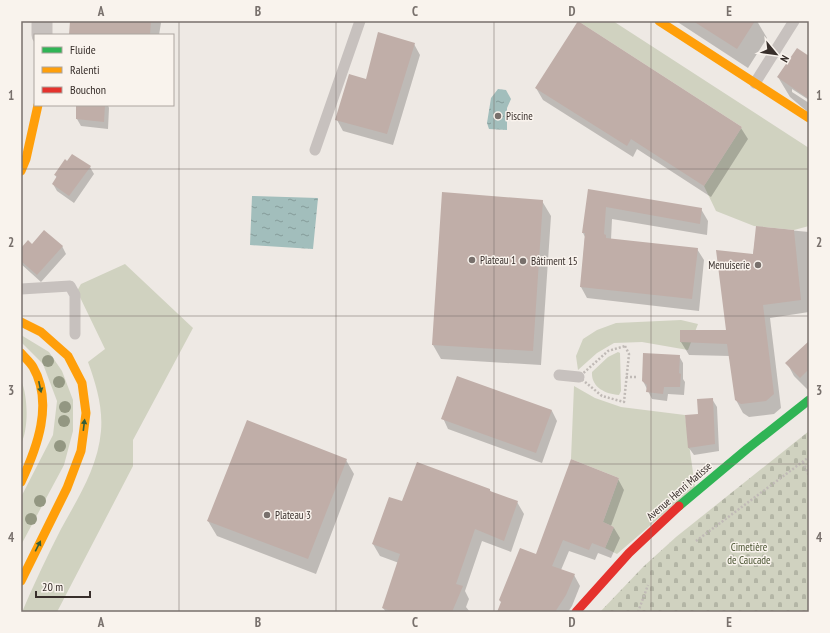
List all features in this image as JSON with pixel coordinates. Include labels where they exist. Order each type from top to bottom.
[{"type":"main road","points":[[659,21],[809,118]]},
{"type":"main road","points":[[21,171],[26,159],[38,106]]},
{"type":"main road","points":[[21,322],[41,332],[68,356],[82,383],[86,413],[81,451],[69,481],[21,581]]},
{"type":"main road","points":[[21,353],[27,359],[37,376],[43,402],[41,430],[30,465],[21,482]]},
{"type":"main road","name":"Avenue Henri Matisse","points":[[576,612],[596,587],[632,549],[670,513],[716,474],[809,400]]},
{"type":"street","points":[[42,21],[42,34]]},
{"type":"lane","points":[[315,150],[360,21]]},
{"type":"lane","points":[[754,83],[794,21]]},
{"type":"lane","points":[[21,289],[70,286],[75,295],[75,334]]},
{"type":"lane","points":[[559,375],[579,376]]},
{"type":"path","points":[[624,346],[629,354],[626,377],[624,402],[602,396],[579,376],[608,351],[624,346]]},
{"type":"path","points":[[626,377],[638,377]]},
{"type":"path","points":[[696,541],[809,457]]},
{"type":"path","points":[[803,462],[809,476]]},
{"type":"path","points":[[638,612],[648,585]]},
{"type":"green space","points":[[578,21],[613,21],[809,148],[809,226],[794,230],[754,226],[716,211],[704,186],[742,127]]},
{"type":"green space","points":[[125,264],[193,328],[133,440],[133,466],[57,612],[22,612],[51,549],[92,470],[99,444],[101,431],[100,404],[88,362],[105,349],[77,291],[81,284]]},
{"type":"green space","points":[[681,320],[698,324],[688,350],[642,342],[614,343],[597,353],[578,370],[576,356],[583,339],[597,330],[616,323]]},
{"type":"green space","points":[[21,335],[49,352],[62,371],[73,400],[73,431],[64,465],[21,545],[21,497],[53,435],[57,401],[43,364],[21,342]]},
{"type":"green space","points":[[618,352],[620,353],[621,391],[619,395],[600,389],[596,386],[592,377],[592,372],[608,357]]},
{"type":"green space","points":[[21,380],[25,394],[27,412],[24,437],[21,444]]},
{"type":"green space","points":[[574,386],[595,398],[621,407],[685,415],[695,487],[617,554],[605,548],[614,527],[603,522],[619,478],[571,459]]},
{"type":"green space","name":"Cimetière de Caucade","points":[[809,431],[809,612],[600,612],[643,567],[676,537]]},
{"type":"water","name":"Piscine","points":[[498,89],[506,90],[511,99],[507,108],[507,130],[489,129],[487,123],[491,98]]},
{"type":"water","points":[[252,196],[318,198],[313,249],[250,245]]},
{"type":"building","points":[[70,21],[151,21],[150,34],[69,34]]},
{"type":"building","points":[[578,21],[742,127],[704,186],[631,139],[627,146],[535,88]]},
{"type":"building","points":[[693,21],[755,21],[737,49]]},
{"type":"building","points":[[378,32],[415,43],[387,134],[335,120],[349,74],[366,79]]},
{"type":"building","points":[[797,48],[809,56],[809,99],[777,77]]},
{"type":"building","points":[[76,106],[105,106],[104,122],[76,119]]},
{"type":"building","points":[[72,154],[91,166],[69,196],[52,184],[57,176],[54,175],[65,159],[67,161]]},
{"type":"building","points":[[588,189],[702,208],[700,224],[606,207],[604,234],[606,235],[606,238],[698,248],[692,299],[580,287],[585,233],[582,233]]},
{"type":"building","points":[[442,192],[543,200],[533,351],[432,345]]},
{"type":"building","points":[[756,226],[794,230],[801,300],[763,305],[774,394],[766,401],[741,404],[735,400],[727,344],[680,342],[680,330],[726,330],[716,250],[753,254]]},
{"type":"building","points":[[44,230],[63,246],[37,275],[21,261],[21,248],[28,240],[32,244]]},
{"type":"building","points":[[809,341],[809,369],[800,378],[785,363]]},
{"type":"building","points":[[643,353],[680,355],[680,387],[664,387],[663,394],[646,392],[647,385],[642,381]]},
{"type":"building","points":[[457,376],[552,410],[536,453],[441,419]]},
{"type":"building","points":[[713,398],[715,444],[688,448],[685,415],[698,414],[697,399]]},
{"type":"building","points":[[247,420],[347,459],[308,559],[207,521]]},
{"type":"building","points":[[571,459],[619,478],[603,522],[614,527],[605,548],[592,543],[589,550],[563,540],[552,566],[575,574],[566,595],[555,612],[497,612],[501,602],[499,600],[520,548],[536,554]]},
{"type":"building","points":[[417,462],[518,501],[504,541],[475,529],[456,584],[463,586],[452,612],[394,612],[382,608],[400,554],[372,544],[389,497],[402,501]]},
{"type":"traffic: fast","points":[[679,506],[747,449],[809,400]]},
{"type":"traffic: slow","points":[[659,21],[809,118]]},
{"type":"traffic: slow","points":[[21,171],[26,159],[38,106]]},
{"type":"traffic: slow","points":[[21,322],[41,332],[68,356],[82,383],[86,413],[81,451],[67,488],[21,581]]},
{"type":"traffic: slow","points":[[21,353],[33,367],[39,381],[43,410],[41,425],[33,455],[21,482]]},
{"type":"traffic: jam","points":[[576,612],[629,553],[679,506]]},
{"type":"place","name":"Piscine","points":[[498,116]]},
{"type":"place","name":"Plateau 1","points":[[472,260]]},
{"type":"place","name":"Bâtiment 15","points":[[523,261]]},
{"type":"place","name":"Menuiserie","points":[[758,265]]},
{"type":"place","name":"Plateau 3","points":[[267,515]]}]
